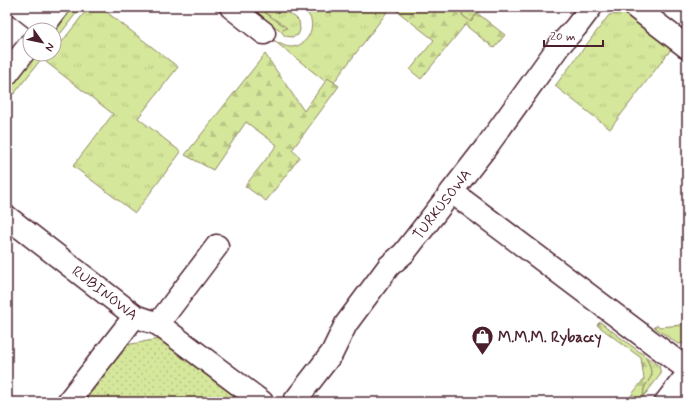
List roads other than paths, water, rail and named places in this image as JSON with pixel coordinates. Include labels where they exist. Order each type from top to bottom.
[{"type":"street","points":[[21,7],[37,22]]},
{"type":"street","points":[[47,22],[58,7]]},
{"type":"street","points":[[231,7],[264,34]]},
{"type":"street","name":"TURKUSOWA","points":[[294,402],[332,353],[346,324],[389,266],[404,253],[452,192],[559,46],[591,7]]},
{"type":"street","points":[[635,7],[687,47]]},
{"type":"street","points":[[7,74],[22,54]]},
{"type":"street","points":[[452,192],[687,369]]},
{"type":"street","name":"RUBINOWA","points":[[7,217],[135,316],[68,402]]},
{"type":"street","points":[[158,324],[217,246]]},
{"type":"street","points":[[135,316],[158,324],[262,402]]},
{"type":"street","points":[[666,402],[687,375]]},
{"type":"place","name":"M.M.M. Rybaccy","points":[[483,356]]}]
